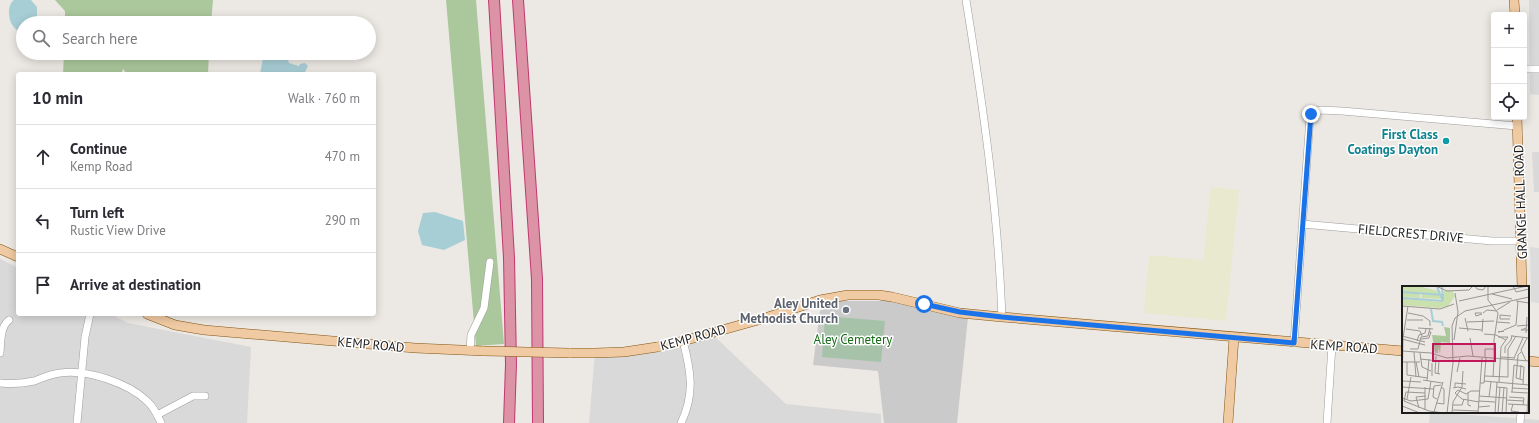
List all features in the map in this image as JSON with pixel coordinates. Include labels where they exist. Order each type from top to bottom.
[{"type":"highway","points":[[494,0],[509,258],[511,364],[509,423]]},
{"type":"highway","points":[[518,0],[538,279],[538,423]]},
{"type":"highway","points":[[524,0],[524,83]]},
{"type":"main road","points":[[1514,0],[1515,12]]},
{"type":"main road","name":"GRANGE HALL ROAD","points":[[1517,122],[1522,286]]},
{"type":"main road","points":[[0,249],[16,256]]},
{"type":"main road","name":"KEMP ROAD","points":[[152,316],[175,325],[204,330],[415,348],[595,353],[624,352],[683,341],[820,300],[848,295],[878,295],[955,312],[1294,343],[1402,351]]},
{"type":"main road","points":[[1228,423],[1234,337]]},
{"type":"main road","points":[[1529,361],[1539,362]]},
{"type":"street","points":[[966,0],[982,99],[992,183],[1002,317]]},
{"type":"street","points":[[1527,69],[1539,69]]},
{"type":"street","points":[[1294,343],[1310,116],[1313,112],[1320,110],[1517,122]]},
{"type":"street","name":"FIELDCREST DRIVE","points":[[1302,224],[1492,240],[1521,241]]},
{"type":"street","points":[[470,350],[471,335],[484,308],[490,262]]},
{"type":"street","points":[[77,423],[85,337],[90,316]]},
{"type":"street","points":[[0,353],[2,328],[4,323],[9,320]]},
{"type":"street","points":[[681,423],[687,408],[691,380],[683,341]]},
{"type":"street","points":[[1327,423],[1332,345]]},
{"type":"street","points":[[0,383],[22,383],[59,373],[81,372],[99,376],[132,390],[148,402],[161,423]]},
{"type":"street","points":[[157,415],[193,396],[205,396]]},
{"type":"street","points":[[1520,423],[1521,413]]},
{"type":"shaded area","points":[[1529,0],[1539,0],[1539,95],[1530,94]]},
{"type":"shaded area","points":[[1532,152],[1539,152],[1539,192],[1534,192]]},
{"type":"shaded area","points":[[1530,247],[1539,248],[1539,303],[1531,302]]},
{"type":"shaded area","points":[[0,259],[16,267],[16,316],[114,316],[128,323],[251,347],[247,423],[0,423]]},
{"type":"shaded area","name":"Aley United Methodist Church","points":[[836,301],[887,301],[968,317],[957,423],[884,423],[878,371],[813,365],[820,311]]},
{"type":"shaded area","points":[[711,333],[786,404],[881,414],[881,423],[589,423],[595,353],[624,352]]},
{"type":"shaded area","points":[[1430,413],[1539,420],[1539,423],[1429,423]]},
{"type":"green space","points":[[55,0],[213,0],[212,16],[65,16],[65,11]]},
{"type":"green space","points":[[446,0],[476,0],[504,344],[476,346]]},
{"type":"green space","points":[[64,60],[209,60],[208,72],[125,72],[123,69],[122,72],[63,72]]},
{"type":"green space","points":[[1211,187],[1239,190],[1226,321],[1144,313],[1149,255],[1203,260]]},
{"type":"green space","name":"Aley Cemetery","points":[[825,316],[885,321],[881,362],[822,357]]},
{"type":"water","points":[[14,0],[31,0],[37,7],[37,16],[16,16],[16,29],[10,20],[9,9]]},
{"type":"water","points":[[263,60],[288,60],[289,63],[299,66],[300,64],[305,63],[308,66],[305,72],[260,72]]},
{"type":"water","points":[[435,212],[463,221],[465,240],[444,250],[422,245],[418,231],[423,213]]},
{"type":"place","name":"First Class Coatings Dayton","points":[[1446,141]]},
{"type":"place","name":"Aley United Methodist Church","points":[[846,310]]},
{"type":"route","points":[[924,304],[942,309],[1002,317],[1294,343],[1311,114]]}]
